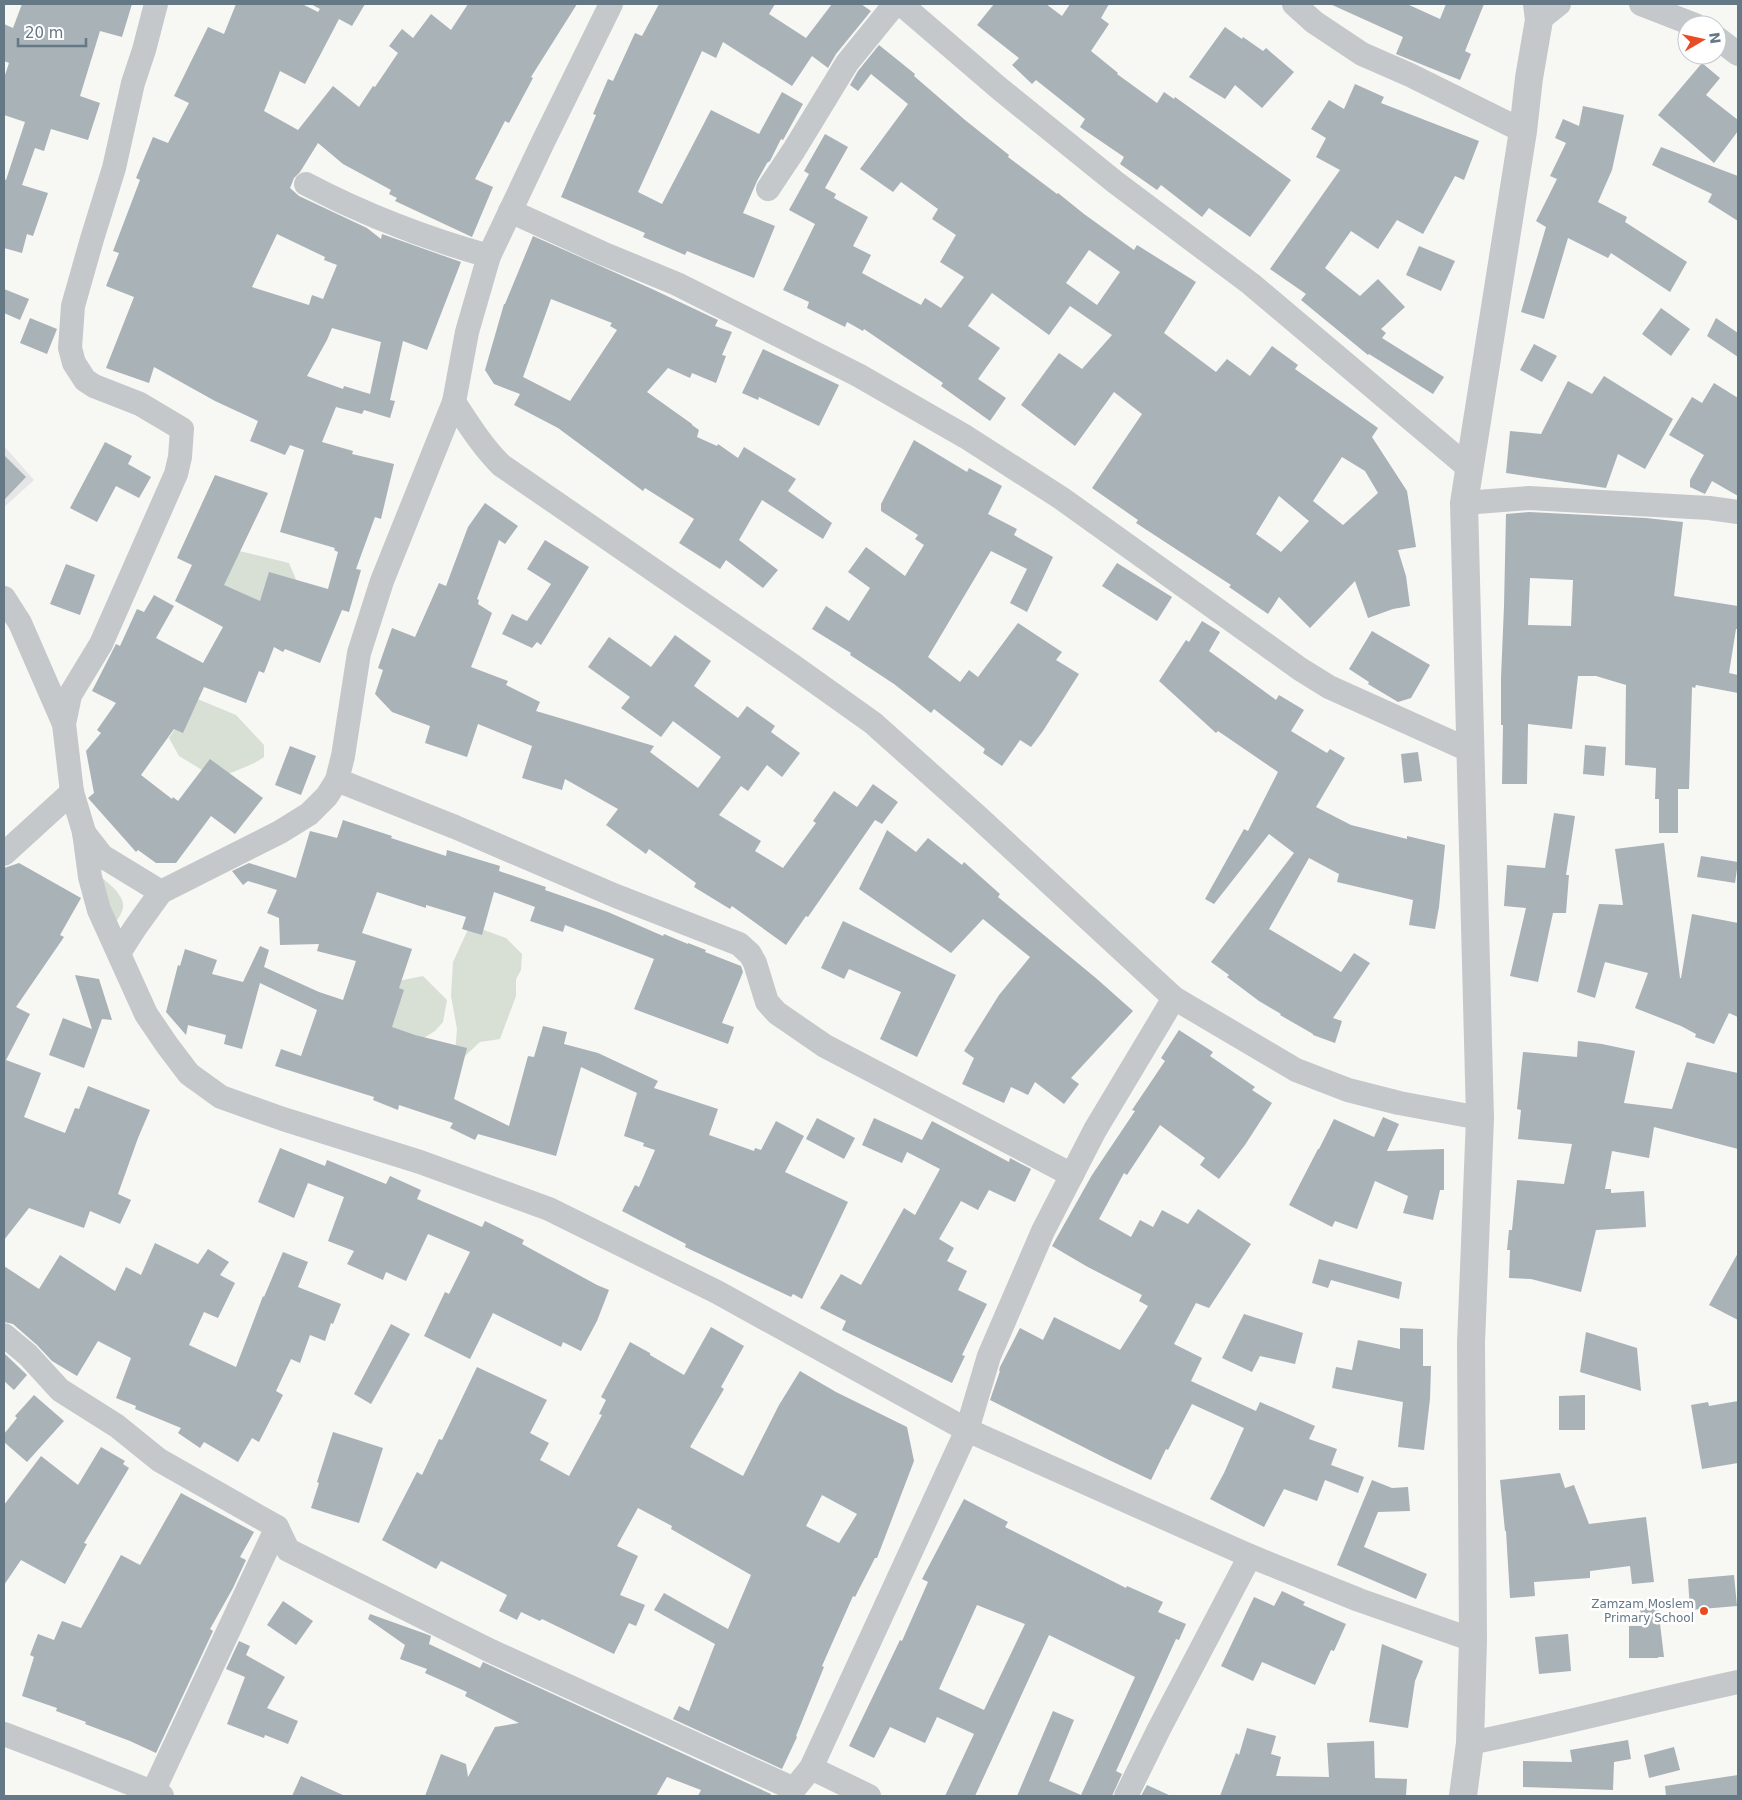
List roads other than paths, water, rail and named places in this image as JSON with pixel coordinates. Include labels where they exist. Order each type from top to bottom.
[{"type":"street","points":[[64,724],[70,695],[101,644],[119,606],[134,566],[176,474],[180,457],[182,429],[140,404],[94,386],[85,380],[74,364],[70,348],[73,306],[114,168],[133,83],[156,4]]},
{"type":"street","points":[[119,954],[161,892],[280,832],[309,814],[327,796],[336,780],[343,756],[359,653],[382,581],[454,402],[467,332],[489,256],[611,4]]},
{"type":"street","points":[[768,189],[847,64],[895,4]]},
{"type":"street","points":[[901,4],[1000,89],[1115,182],[1251,284],[1468,468]]},
{"type":"street","points":[[1294,4],[1314,22],[1362,54],[1410,75],[1523,131]]},
{"type":"street","points":[[1641,4],[1677,18]]},
{"type":"street","points":[[1463,1796],[1470,1744],[1473,1640],[1470,1344],[1480,1118],[1472,751],[1464,504],[1468,468],[1523,131],[1529,78],[1545,9]]},
{"type":"street","points":[[1727,46],[1738,54]]},
{"type":"street","points":[[306,184],[386,222],[489,256]]},
{"type":"street","points":[[510,211],[602,253],[677,284],[858,376],[966,437],[1061,498],[1300,668],[1330,687],[1472,751]]},
{"type":"street","points":[[454,402],[475,436],[501,465],[873,723],[1174,998],[1296,1070],[1348,1090],[1399,1103],[1480,1118]]},
{"type":"street","points":[[1464,504],[1529,498],[1709,508],[1738,512]]},
{"type":"street","points":[[4,598],[20,623],[64,724],[72,792],[84,832],[90,877],[99,910],[146,1014],[167,1046],[190,1074],[221,1096],[283,1119],[428,1165],[549,1209],[717,1292],[967,1430],[1250,1556],[1359,1600],[1473,1640]]},
{"type":"street","points":[[336,780],[455,827],[616,896],[739,944],[750,954],[755,962],[767,1002],[777,1013],[825,1046],[1072,1175]]},
{"type":"street","points":[[4,854],[72,792]]},
{"type":"street","points":[[84,832],[102,856],[161,892]]},
{"type":"street","points":[[4,1335],[28,1355],[60,1390],[117,1426],[159,1460],[277,1527],[288,1550],[491,1651],[793,1793],[811,1768],[967,1430],[989,1356],[1043,1231],[1095,1130],[1174,998]]},
{"type":"street","points":[[4,1734],[157,1794],[277,1527]]},
{"type":"street","points":[[1126,1796],[1250,1556]]},
{"type":"street","points":[[1470,1744],[1738,1682]]},
{"type":"street","points":[[811,1768],[868,1796]]},
{"type":"place","name":"Zamzam Moslem Primary School","points":[[1704,1611]]}]
